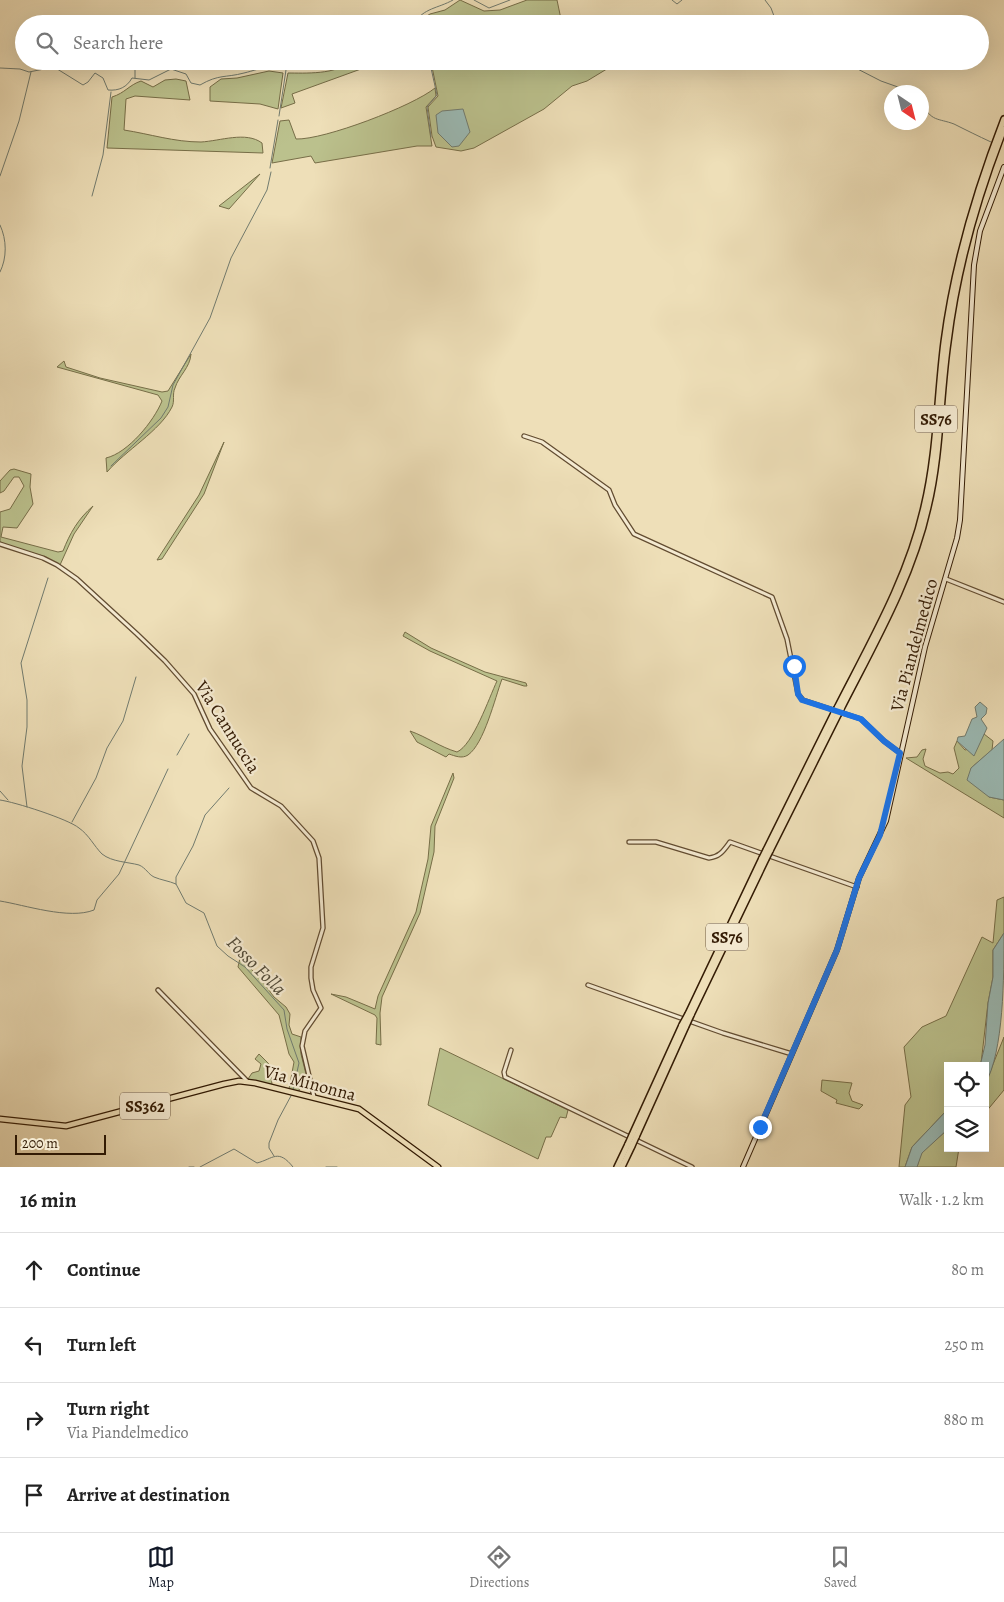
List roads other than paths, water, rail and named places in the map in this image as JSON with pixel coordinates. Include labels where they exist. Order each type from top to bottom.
[{"type":"highway","name":"SS76","points":[[839,708],[906,567],[919,528],[934,453],[944,342],[956,274],[974,203],[1004,119]]},
{"type":"highway","name":"SS76","points":[[622,1167],[721,940],[764,859],[909,569],[923,530],[938,454],[948,343],[959,276],[978,204],[1004,129]]},
{"type":"highway","name":"SS76","points":[[618,1167],[630,1145]]},
{"type":"main road","name":"Via Piandelmedico","points":[[743,1167],[837,950],[857,887],[886,821],[925,647],[946,580],[960,520],[976,250],[984,216],[1004,167]]},
{"type":"main road","name":"Via Minonna","points":[[0,1119],[66,1126],[224,1084],[247,1082],[288,1090],[364,1112],[438,1167]]},
{"type":"street","points":[[524,436],[542,442],[609,490],[615,505],[634,534],[772,597],[787,639],[798,694],[802,700],[861,719],[900,753]]},
{"type":"street","name":"Via Cannuccia","points":[[0,544],[43,558],[57,565],[77,580],[144,641],[194,694],[213,734],[250,788],[281,806],[313,841],[319,858],[323,928],[311,967],[311,978],[313,990],[322,1008],[306,1031],[302,1046],[314,1097]]},
{"type":"street","points":[[946,580],[1004,602]]},
{"type":"street","points":[[629,842],[656,842],[709,858],[716,857],[723,852],[730,842],[857,887]]},
{"type":"street","points":[[588,985],[792,1054]]},
{"type":"street","name":"Via Minonna","points":[[158,990],[247,1082]]},
{"type":"street","points":[[511,1050],[504,1072],[505,1077],[692,1167]]},
{"type":"water","points":[[463,109],[470,132],[459,146],[452,147],[438,133],[436,115],[442,111]]},
{"type":"water","points":[[980,702],[987,708],[986,714],[981,719],[987,728],[974,756],[957,741],[958,737],[965,736],[972,719],[977,717],[975,707]]},
{"type":"water","points":[[1004,739],[1004,800],[989,797],[967,780],[971,768]]},
{"type":"water","points":[[1004,933],[1002,1012],[996,1053],[989,1075],[989,1062],[981,1062],[985,1045],[988,1003],[993,977],[993,950]]},
{"type":"water","points":[[944,1113],[944,1133],[922,1153],[917,1167],[905,1167],[912,1147]]},
{"type":"waterway","points":[[421,15],[453,0]]},
{"type":"waterway","points":[[474,0],[489,8],[510,0]]},
{"type":"waterway","points":[[672,0],[677,4],[682,0]]},
{"type":"waterway","points":[[765,0],[774,15]]},
{"type":"waterway","points":[[0,68],[15,69]]},
{"type":"waterway","points":[[23,70],[29,72],[39,70]]},
{"type":"waterway","points":[[59,70],[83,85],[95,73],[103,78],[108,90],[119,89],[128,84],[132,78],[149,80],[169,70]]},
{"type":"waterway","points":[[135,70],[135,78]]},
{"type":"waterway","points":[[174,70],[186,74],[191,83],[200,85],[217,78],[255,70]]},
{"type":"waterway","points":[[279,116],[286,70]]},
{"type":"waterway","points":[[431,70],[437,95],[427,107],[431,137]]},
{"type":"waterway","points":[[860,70],[892,85]]},
{"type":"waterway","points":[[0,176],[19,121],[31,72]]},
{"type":"waterway","points":[[92,196],[103,155],[111,92]]},
{"type":"waterway","points":[[929,113],[939,120],[954,124],[991,142]]},
{"type":"waterway","points":[[270,168],[278,120]]},
{"type":"waterway","points":[[111,466],[161,418],[168,407],[173,385],[210,318],[231,258],[267,190],[271,172]]},
{"type":"waterway","points":[[0,225],[5,249],[4,261],[0,272]]},
{"type":"waterway","points":[[27,807],[22,766],[27,727],[27,700],[21,663],[48,578]]},
{"type":"waterway","points":[[72,822],[96,778],[107,748],[123,721],[136,677]]},
{"type":"waterway","points":[[177,755],[189,734]]},
{"type":"waterway","points":[[0,901],[60,913],[84,913],[94,910],[97,900],[119,874],[168,769]]},
{"type":"waterway","points":[[176,884],[176,877],[193,846],[205,815],[229,788]]},
{"type":"waterway","points":[[0,791],[8,800]]},
{"type":"waterway","name":"Fosso Folla","points":[[0,800],[41,811],[73,824],[86,834],[106,857],[139,865],[154,877],[176,884],[186,903],[204,913],[217,946],[245,967],[284,1010],[287,1029],[299,1063],[293,1090]]},
{"type":"waterway","name":"Fosso Folla","points":[[274,1156],[269,1148],[269,1143],[278,1120],[292,1094]]},
{"type":"waterway","points":[[200,1167],[234,1149],[257,1163],[279,1156],[288,1161],[293,1167]]},
{"type":"waterway","points":[[189,1167],[194,1167]]},
{"type":"waterway","name":"Fosso Folla","points":[[326,1167],[337,1167]]}]
